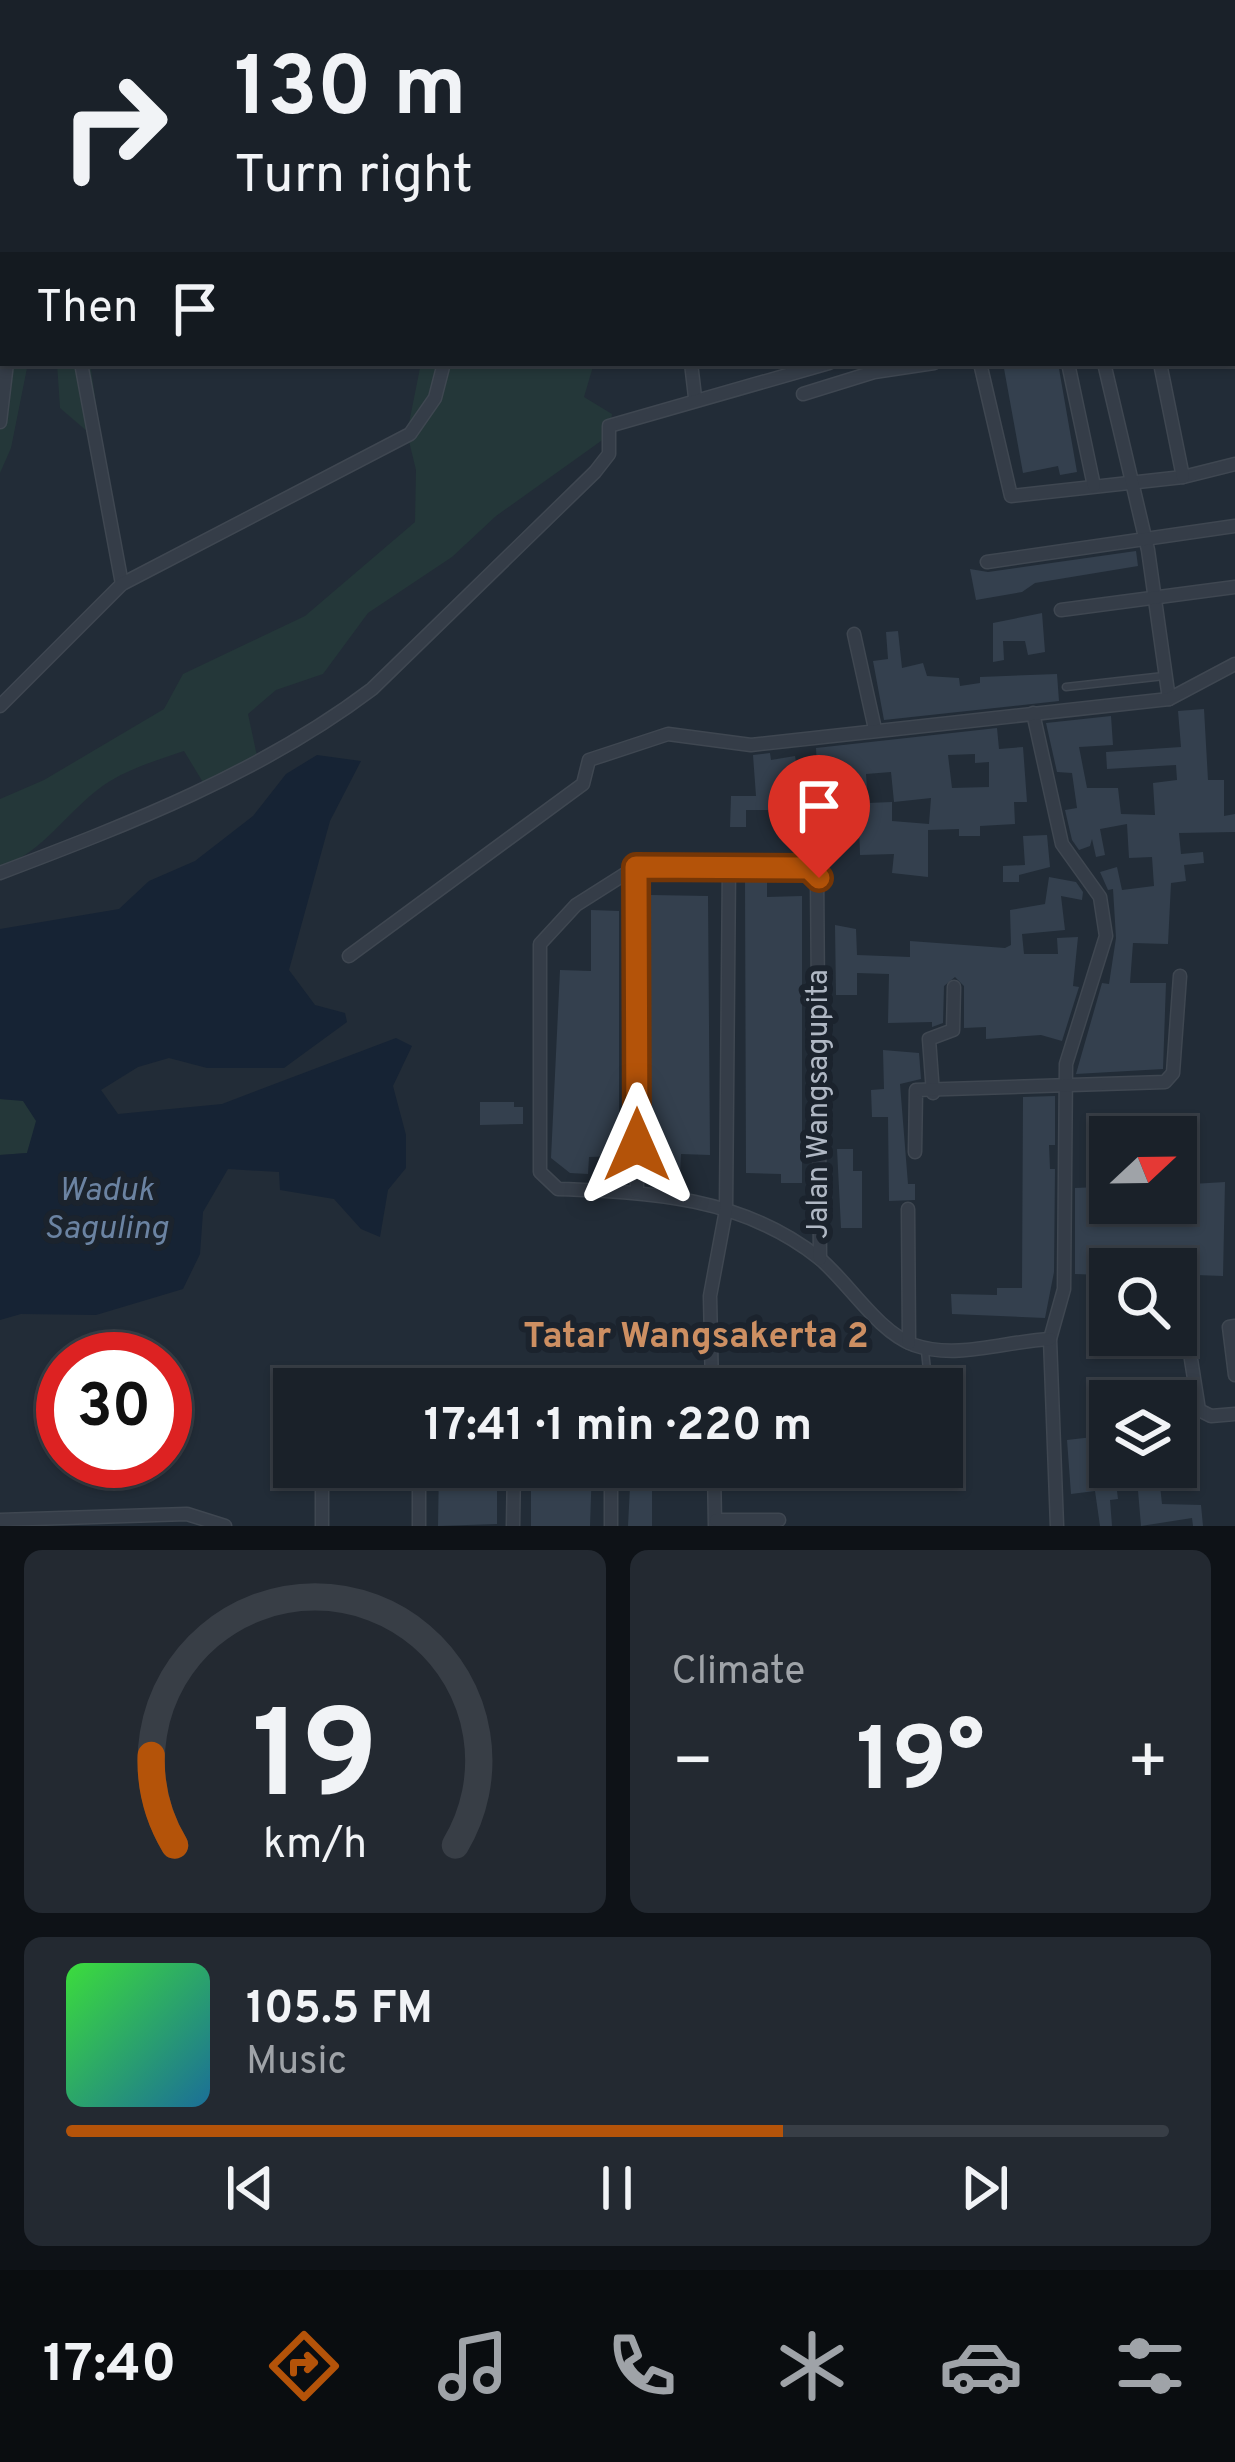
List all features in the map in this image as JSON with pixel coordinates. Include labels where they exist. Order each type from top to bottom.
[{"type":"street","points":[[0,422],[7,366]]},
{"type":"street","points":[[82,366],[122,584]]},
{"type":"street","points":[[0,706],[122,584],[410,434],[435,398],[443,366]]},
{"type":"street","points":[[692,366],[695,397]]},
{"type":"street","points":[[0,873],[166,810],[338,715],[372,689],[596,472],[609,454],[609,426],[695,397],[817,366]]},
{"type":"street","points":[[803,394],[874,372],[914,366]]},
{"type":"street","points":[[981,366],[1011,496],[1183,477],[1235,464]]},
{"type":"street","points":[[1069,366],[1094,486]]},
{"type":"street","points":[[1105,366],[1157,596],[1169,699]]},
{"type":"street","points":[[1161,366],[1183,477]]},
{"type":"street","points":[[987,562],[1235,526]]},
{"type":"street","points":[[1061,610],[1235,587]]},
{"type":"street","points":[[854,634],[875,729]]},
{"type":"street","points":[[349,956],[583,784],[584,768],[598,754],[668,734],[752,745],[1169,699],[1235,664]]},
{"type":"street","points":[[1033,713],[1058,831],[1069,858],[1100,897],[1106,936],[1066,1064],[1064,1289],[1045,1340],[1057,1526]]},
{"type":"street","points":[[712,1368],[710,1296],[726,1210],[729,866],[636,867],[576,905],[540,944],[540,1172],[558,1190],[696,1198],[726,1210],[777,1231],[820,1259],[909,1343],[970,1349],[1045,1340]]},
{"type":"street","name":"Jalan Wangsagupita","points":[[729,866],[809,868],[819,878],[820,1259]]},
{"type":"street","points":[[636,867],[637,1192]]},
{"type":"street","points":[[916,1153],[914,1094],[1171,1078],[1180,976]]},
{"type":"street","points":[[932,1093],[929,1040],[953,1030],[954,987]]},
{"type":"street","points":[[908,1209],[909,1343]]},
{"type":"street","points":[[1235,1326],[1229,1327],[1235,1375]]},
{"type":"street","points":[[1190,1356],[1199,1410],[1211,1416],[1235,1414]]},
{"type":"street","points":[[322,1488],[322,1526]]},
{"type":"street","points":[[419,1488],[419,1526]]},
{"type":"street","points":[[513,1526],[514,1488]]},
{"type":"street","points":[[611,1488],[611,1526]]},
{"type":"street","points":[[714,1488],[715,1523],[778,1520]]},
{"type":"street","points":[[0,1520],[187,1514],[225,1526]]},
{"type":"lane","points":[[1066,687],[1168,676]]},
{"type":"lane","points":[[925,1348],[927,1368]]},
{"type":"shaded area","points":[[0,366],[27,366],[11,448],[0,473]]},
{"type":"shaded area","points":[[57,366],[90,366],[102,444],[60,408]]},
{"type":"shaded area","points":[[420,366],[593,366],[584,397],[612,414],[608,436],[496,516],[452,557],[368,613],[323,674],[276,690],[248,714],[257,756],[204,784],[184,751],[133,770],[104,785],[43,841],[0,868],[0,799],[44,780],[164,709],[183,674],[305,616],[415,522],[416,470],[407,433]]},
{"type":"shaded area","points":[[0,1099],[23,1100],[37,1121],[27,1153],[0,1155]]},
{"type":"water","name":"Waduk Saguling","points":[[317,755],[361,761],[330,821],[289,970],[315,1005],[345,1013],[347,1022],[284,1068],[207,1068],[169,1058],[138,1067],[101,1090],[118,1114],[222,1104],[396,1038],[412,1046],[393,1086],[406,1135],[406,1168],[388,1190],[380,1237],[361,1229],[334,1199],[280,1190],[279,1172],[228,1169],[203,1212],[200,1254],[183,1289],[96,1315],[21,1314],[0,1320],[0,1155],[27,1153],[36,1121],[23,1101],[0,1099],[0,929],[119,909],[149,881],[195,861],[253,816],[286,774]]},
{"type":"building","points":[[1004,366],[1059,366],[1077,472],[1060,475],[1058,466],[1023,473]]},
{"type":"building","points":[[1136,551],[1138,566],[1035,583],[1022,592],[976,600],[970,569],[988,572]]},
{"type":"building","points":[[1042,613],[1045,652],[1028,655],[1025,641],[1003,641],[1004,660],[993,662],[993,623]]},
{"type":"building","points":[[898,631],[902,668],[923,663],[927,676],[959,678],[960,686],[980,683],[980,677],[1057,674],[1059,701],[884,720],[873,661],[888,659],[886,632]]},
{"type":"building","points":[[1204,709],[1208,780],[1224,780],[1224,816],[1235,814],[1235,832],[1179,833],[1181,854],[1203,852],[1204,863],[1184,865],[1186,881],[1171,883],[1168,944],[1133,943],[1130,983],[1166,983],[1163,1069],[1076,1074],[1102,983],[1109,984],[1116,938],[1113,889],[1108,890],[1100,872],[1117,867],[1122,890],[1154,886],[1152,857],[1129,858],[1127,824],[1100,829],[1105,855],[1096,857],[1092,839],[1090,846],[1079,850],[1065,810],[1077,808],[1072,773],[1057,772],[1046,723],[1111,716],[1113,745],[1079,747],[1087,788],[1118,788],[1121,814],[1155,815],[1153,783],[1177,780],[1176,765],[1107,769],[1106,752],[1181,747],[1178,711]]},
{"type":"building","points":[[997,728],[999,749],[1023,747],[1027,802],[1014,802],[1015,824],[980,826],[980,836],[959,836],[959,829],[928,830],[928,877],[892,873],[894,854],[860,855],[859,824],[836,825],[839,850],[820,852],[817,796],[790,796],[790,810],[746,810],[746,827],[730,827],[731,796],[756,796],[753,755],[770,753],[771,760],[795,756],[797,767],[817,766],[816,748]],"holes":[[[975,754],[975,763],[989,762],[989,787],[952,788],[948,755]],[[891,772],[894,802],[931,798],[929,824],[892,821],[892,802],[868,803],[866,774]]]},
{"type":"building","points":[[1047,835],[1050,867],[1019,875],[1019,882],[1003,882],[1003,866],[1025,865],[1023,836]]},
{"type":"building","points":[[1049,877],[1076,882],[1083,892],[1082,900],[1061,896],[1065,930],[1022,934],[1024,954],[1058,954],[1057,938],[1078,937],[1073,986],[1079,987],[1062,1041],[1041,1035],[986,1039],[986,1027],[964,1028],[964,986],[955,977],[944,986],[943,1023],[932,1027],[932,1022],[888,1023],[889,974],[857,973],[857,995],[836,995],[835,925],[856,929],[857,955],[910,957],[910,941],[1005,948],[1011,945],[1010,910],[1045,904]]},
{"type":"building","points":[[745,880],[767,881],[767,897],[802,896],[802,1183],[781,1183],[781,1174],[746,1173]]},
{"type":"building","points":[[651,895],[708,896],[710,1155],[681,1154],[680,1177],[649,1175]]},
{"type":"building","points":[[591,910],[619,911],[619,1156],[589,1157],[588,1174],[570,1173],[551,1158],[560,970],[591,971]]},
{"type":"building","points":[[883,1050],[919,1053],[921,1079],[900,1084],[908,1184],[915,1184],[915,1200],[889,1201],[888,1117],[872,1117],[871,1090],[884,1089]]},
{"type":"building","points":[[1055,1096],[1055,1145],[1049,1145],[1050,1169],[1055,1169],[1054,1272],[1045,1318],[952,1314],[951,1294],[997,1295],[997,1288],[1022,1288],[1023,1097]]},
{"type":"building","points":[[480,1102],[514,1102],[514,1107],[523,1107],[523,1124],[480,1125]]},
{"type":"building","points":[[837,1149],[853,1149],[853,1171],[862,1171],[862,1228],[841,1228]]},
{"type":"building","points":[[1225,1182],[1223,1276],[1197,1275],[1197,1248],[1089,1248],[1089,1275],[1075,1274],[1075,1188],[1089,1187],[1089,1224],[1197,1224],[1197,1184]]},
{"type":"building","points":[[1089,1437],[1089,1488],[1117,1488],[1118,1499],[1110,1500],[1112,1526],[1100,1526],[1095,1491],[1071,1494],[1067,1440]]},
{"type":"building","points":[[439,1488],[497,1488],[497,1524],[438,1526]]},
{"type":"building","points":[[531,1488],[591,1488],[590,1526],[531,1526]]},
{"type":"building","points":[[630,1488],[652,1488],[652,1526],[628,1526]]},
{"type":"building","points":[[1138,1488],[1160,1488],[1162,1504],[1201,1505],[1203,1526],[1193,1526],[1192,1518],[1141,1526]]},
{"type":"district","name":"Tatar Wangsakerta 2","points":[[696,1338]]},
{"type":"route","points":[[637,1145],[636,867],[809,868],[819,878]]}]
